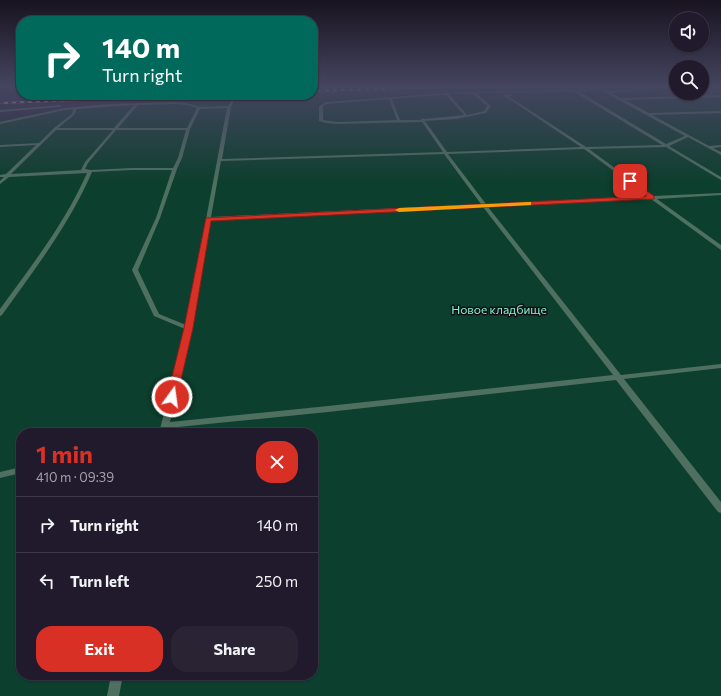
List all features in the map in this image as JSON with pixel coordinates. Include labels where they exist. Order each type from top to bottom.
[{"type":"lane","points":[[0,123],[15,119]]},
{"type":"lane","points":[[0,183],[39,144],[66,119]]},
{"type":"lane","points":[[90,171],[83,170],[86,163],[123,119]]},
{"type":"lane","points":[[189,328],[156,315],[135,270],[158,218],[180,158],[188,129],[193,119]]},
{"type":"lane","points":[[164,428],[189,328],[227,119]]},
{"type":"lane","points":[[321,119],[321,121],[338,122],[416,119]]},
{"type":"lane","points":[[422,119],[444,152],[485,206],[617,378],[721,510]]},
{"type":"lane","points":[[541,119],[585,148],[721,248]]},
{"type":"lane","points":[[622,119],[721,179]]},
{"type":"lane","points":[[658,119],[721,154]]},
{"type":"lane","points":[[55,129],[188,129]]},
{"type":"lane","points":[[219,160],[666,146],[688,136]]},
{"type":"lane","points":[[0,146],[39,144]]},
{"type":"lane","points":[[708,147],[721,146]]},
{"type":"lane","points":[[0,176],[131,169],[175,169]]},
{"type":"lane","points":[[0,314],[82,193],[90,171]]},
{"type":"lane","points":[[208,219],[721,194]]},
{"type":"lane","points":[[172,428],[328,409],[721,366]]},
{"type":"lane","points":[[0,475],[16,471]]},
{"type":"lane","points":[[113,696],[116,680]]},
{"type":"green space","name":"Новое кладбище","points":[[0,119],[721,119],[721,696],[0,696]]},
{"type":"slow traffic","points":[[399,210],[529,203]]},
{"type":"route","points":[[172,397],[189,328],[208,219],[652,197],[630,181]]}]
